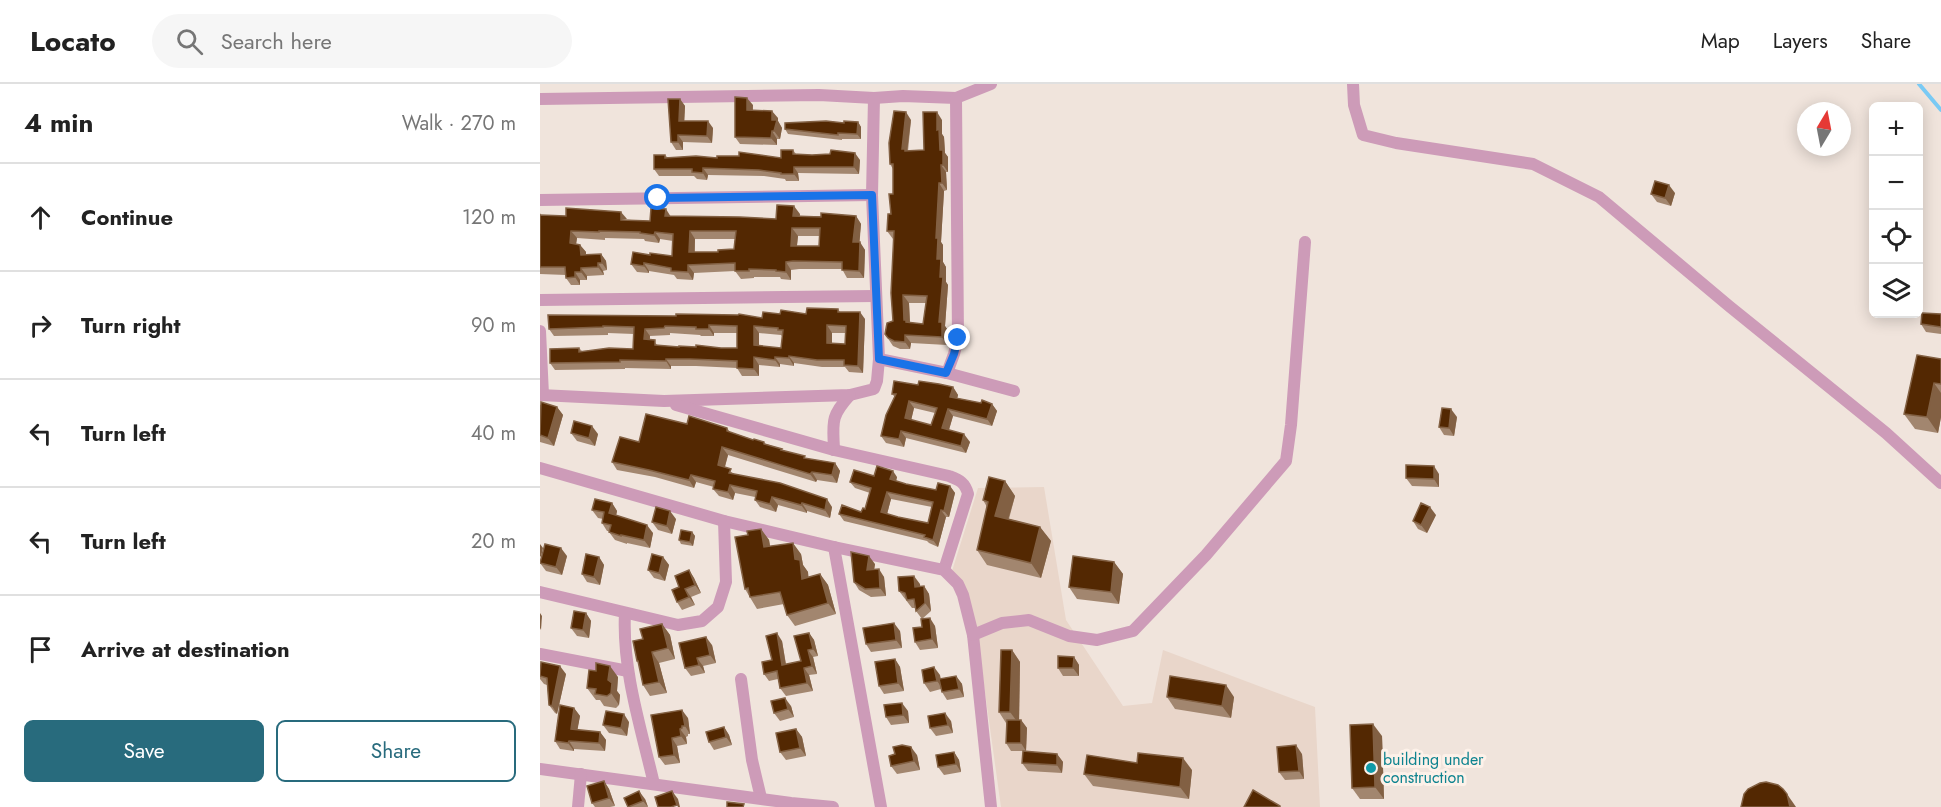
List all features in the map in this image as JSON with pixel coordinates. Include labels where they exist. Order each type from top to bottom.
[{"type":"street","points":[[540,99],[819,89],[874,98],[903,90],[956,98],[991,84]]},
{"type":"street","points":[[1353,84],[1354,105],[1363,135],[1396,143],[1533,164],[1599,197],[1886,433],[1941,483]]},
{"type":"street","points":[[540,331],[541,396],[664,401],[850,395],[873,389],[877,381],[879,359],[872,195],[874,98]]},
{"type":"street","points":[[946,373],[958,338],[956,98]]},
{"type":"street","points":[[540,200],[872,195]]},
{"type":"street","points":[[973,635],[1002,623],[1029,620],[1068,636],[1097,640],[1133,631],[1206,555],[1286,461],[1291,425],[1305,242]]},
{"type":"street","points":[[540,300],[875,296]]},
{"type":"street","points":[[879,359],[946,373],[1014,391]]},
{"type":"street","points":[[834,450],[834,417],[837,409],[850,395]]},
{"type":"street","points":[[664,401],[834,450],[962,481],[968,494],[944,570]]},
{"type":"street","points":[[540,468],[724,521],[944,570],[958,584],[973,635],[991,807]]},
{"type":"street","points":[[540,592],[678,625],[702,621],[718,606],[726,582],[724,521]]},
{"type":"street","points":[[834,547],[881,807]]},
{"type":"street","points":[[625,613],[624,636],[628,671],[654,784]]},
{"type":"street","points":[[540,654],[628,671]]},
{"type":"street","points":[[741,679],[752,760],[761,798]]},
{"type":"street","points":[[540,769],[761,798],[792,805],[833,807]]},
{"type":"street","points":[[578,807],[581,774]]},
{"type":"shaded area","points":[[1044,487],[1066,620],[1123,706],[1152,703],[1163,650],[1315,707],[1320,807],[1001,807],[978,642],[952,571],[978,488]]},
{"type":"building","points":[[735,97],[747,98],[747,110],[772,111],[772,120],[777,120],[771,138],[735,137]]},
{"type":"building","points":[[668,99],[680,99],[679,121],[708,121],[707,136],[678,135],[678,142],[671,142]]},
{"type":"building","points":[[894,111],[906,112],[902,149],[905,151],[924,150],[923,112],[937,112],[940,150],[943,150],[936,238],[938,238],[937,259],[941,259],[940,277],[943,277],[939,322],[942,322],[942,337],[905,335],[905,342],[894,341],[885,334],[887,323],[893,321],[891,293],[894,231],[887,231],[888,214],[891,214],[889,194],[893,194],[893,164],[890,164],[889,143]],"holes":[[[903,295],[927,296],[923,324],[906,322]]]},
{"type":"building","points":[[858,122],[857,134],[838,133],[838,135],[785,129],[785,123]]},
{"type":"building","points":[[781,150],[793,150],[793,154],[812,155],[830,154],[831,150],[855,153],[854,167],[794,167],[794,174],[703,168],[703,173],[692,172],[692,169],[654,169],[654,155],[665,155],[665,158],[696,156],[717,158],[717,156],[739,156],[739,152],[781,158]]},
{"type":"building","points":[[1655,181],[1669,185],[1665,198],[1651,194]]},
{"type":"building","points":[[777,205],[794,206],[793,216],[821,217],[821,213],[856,216],[853,242],[860,242],[859,271],[842,270],[842,262],[793,261],[786,262],[786,272],[749,269],[749,271],[735,271],[735,263],[688,265],[688,272],[671,271],[671,268],[644,263],[644,266],[631,264],[633,252],[672,256],[673,234],[599,231],[571,231],[570,243],[580,245],[581,255],[601,254],[602,263],[598,263],[598,267],[581,268],[581,272],[575,272],[575,277],[566,278],[565,267],[540,267],[540,215],[566,216],[566,208],[621,212],[621,220],[650,221],[651,208],[666,209],[665,216],[776,219]],"holes":[[[792,228],[820,228],[819,246],[791,246]],[[690,231],[736,231],[734,249],[718,250],[718,252],[689,252]]]},
{"type":"building","points":[[807,308],[860,312],[858,366],[844,365],[844,360],[817,360],[789,356],[789,358],[775,357],[775,360],[754,357],[754,369],[737,368],[737,361],[690,359],[550,363],[550,349],[579,348],[579,352],[609,348],[633,349],[634,327],[549,329],[548,315],[739,314],[762,318],[763,312],[780,314],[781,310],[806,314]],"holes":[[[709,325],[737,326],[737,348],[655,345],[655,340],[644,339],[645,329],[664,328],[665,326],[709,329]],[[827,325],[846,326],[845,344],[827,343]],[[754,326],[783,330],[781,348],[754,345]]]},
{"type":"building","points":[[1923,313],[1941,314],[1941,327],[1921,324]]},
{"type":"building","points":[[1917,355],[1941,359],[1941,384],[1934,383],[1927,417],[1904,414]]},
{"type":"building","points":[[894,381],[918,385],[919,381],[953,387],[950,397],[981,403],[982,400],[992,404],[987,419],[948,409],[942,428],[964,434],[961,446],[901,431],[899,439],[881,436],[886,415],[896,394],[892,394]],"holes":[[[909,401],[937,408],[931,425],[905,418]]]},
{"type":"building","points":[[541,402],[557,407],[548,438],[540,435]]},
{"type":"building","points":[[1442,408],[1451,409],[1449,428],[1439,427]]},
{"type":"building","points":[[646,414],[687,424],[689,416],[727,428],[727,431],[764,442],[764,444],[781,450],[805,456],[804,458],[835,463],[832,475],[812,472],[810,474],[722,447],[718,465],[731,469],[729,473],[780,483],[827,499],[825,510],[772,497],[770,504],[755,500],[757,491],[730,485],[728,492],[713,489],[715,481],[691,475],[689,480],[612,462],[620,437],[639,442]]},
{"type":"building","points":[[574,421],[592,426],[589,438],[571,433]]},
{"type":"building","points":[[1406,465],[1434,466],[1434,479],[1406,478]]},
{"type":"building","points":[[877,466],[893,471],[890,479],[906,484],[936,490],[938,483],[950,486],[933,540],[924,537],[925,535],[839,514],[842,505],[861,512],[863,508],[865,509],[871,488],[850,482],[854,470],[874,476]],"holes":[[[887,492],[933,502],[928,523],[881,512]]]},
{"type":"building","points":[[989,477],[1005,481],[995,516],[1040,527],[1031,563],[977,550],[988,502],[983,500]]},
{"type":"building","points":[[595,499],[612,503],[609,513],[647,525],[644,540],[609,532],[611,525],[602,523],[604,512],[592,510]]},
{"type":"building","points":[[1421,503],[1430,507],[1421,525],[1413,521]]},
{"type":"building","points":[[656,507],[670,511],[667,526],[652,522]]},
{"type":"building","points":[[761,529],[764,547],[793,543],[795,559],[800,560],[802,579],[820,574],[828,603],[787,615],[780,592],[750,597],[748,588],[745,589],[735,537],[748,535],[747,531]]},
{"type":"building","points":[[681,530],[692,532],[690,542],[679,540]]},
{"type":"building","points":[[545,544],[561,548],[556,567],[540,563]]},
{"type":"building","points":[[851,552],[869,556],[867,570],[879,569],[880,588],[865,589],[854,582]]},
{"type":"building","points":[[586,554],[599,557],[594,577],[582,574]]},
{"type":"building","points":[[652,554],[663,557],[659,573],[648,570]]},
{"type":"building","points":[[1073,556],[1114,562],[1111,592],[1069,587]]},
{"type":"building","points":[[689,570],[695,585],[685,589],[689,597],[677,602],[672,590],[679,587],[675,576]]},
{"type":"building","points":[[914,576],[915,587],[924,586],[925,603],[916,611],[914,599],[907,600],[905,593],[899,591],[898,577]]},
{"type":"building","points":[[574,611],[586,613],[583,630],[571,628]]},
{"type":"building","points":[[930,618],[932,639],[915,642],[913,628],[922,627],[921,619]]},
{"type":"building","points":[[894,623],[896,640],[866,644],[863,628]]},
{"type":"building","points":[[662,624],[668,648],[652,652],[659,682],[643,685],[633,641],[643,639],[640,629]]},
{"type":"building","points":[[777,633],[782,665],[801,661],[794,636],[809,633],[813,649],[808,650],[812,666],[804,668],[807,683],[780,688],[777,671],[764,674],[762,662],[772,660],[766,636]]},
{"type":"building","points":[[706,637],[710,655],[697,658],[699,665],[685,668],[679,643]]},
{"type":"building","points":[[1001,650],[1012,650],[1010,712],[999,712]]},
{"type":"building","points":[[1058,656],[1074,657],[1073,668],[1058,668]]},
{"type":"building","points":[[895,659],[898,683],[879,686],[875,662]]},
{"type":"building","points":[[541,662],[560,666],[552,706],[549,705],[547,678],[540,676]]},
{"type":"building","points":[[596,663],[610,666],[608,680],[612,683],[611,693],[607,696],[595,694],[596,689],[587,688],[589,670],[596,671]]},
{"type":"building","points":[[934,667],[937,681],[924,683],[922,670]]},
{"type":"building","points":[[956,676],[959,689],[942,692],[939,679]]},
{"type":"building","points":[[1170,676],[1226,685],[1222,706],[1167,697]]},
{"type":"building","points":[[785,698],[788,709],[774,713],[771,701]]},
{"type":"building","points":[[902,703],[903,715],[886,717],[884,705]]},
{"type":"building","points":[[560,705],[574,708],[571,729],[600,732],[599,743],[555,741]]},
{"type":"building","points":[[682,710],[685,726],[680,729],[681,736],[672,738],[674,755],[659,757],[651,715]]},
{"type":"building","points":[[606,711],[624,714],[621,728],[603,725]]},
{"type":"building","points":[[945,713],[948,725],[930,728],[928,716]]},
{"type":"building","points":[[1007,720],[1021,720],[1021,743],[1006,743]]},
{"type":"building","points":[[1373,724],[1375,787],[1352,788],[1350,725]]},
{"type":"building","points":[[724,727],[726,737],[709,742],[706,732]]},
{"type":"building","points":[[796,729],[800,748],[780,752],[776,733]]},
{"type":"building","points":[[902,745],[911,747],[914,761],[891,766],[889,756],[895,754],[893,747]]},
{"type":"building","points":[[1296,745],[1299,771],[1279,772],[1277,747]]},
{"type":"building","points":[[1023,751],[1057,754],[1057,765],[1022,763]]},
{"type":"building","points":[[954,752],[956,764],[938,767],[936,755]]},
{"type":"building","points":[[1138,753],[1183,758],[1180,787],[1084,774],[1087,755],[1137,763]]},
{"type":"building","points":[[604,781],[609,798],[592,803],[587,786]]},
{"type":"building","points":[[1766,782],[1783,789],[1787,794],[1790,807],[1741,807],[1744,794],[1748,789]]},
{"type":"building","points":[[1253,790],[1280,806],[1280,807],[1244,807]]},
{"type":"building","points":[[639,791],[643,801],[628,807],[624,798]]},
{"type":"building","points":[[672,791],[677,805],[658,807],[655,797]]},
{"type":"building","points":[[727,802],[744,804],[743,807],[727,807]]},
{"type":"waterway","points":[[1919,84],[1941,110]]},
{"type":"place","name":"building under construction","points":[[1371,768]]},
{"type":"route","points":[[658,198],[872,195],[879,359],[946,373],[958,338]]}]
